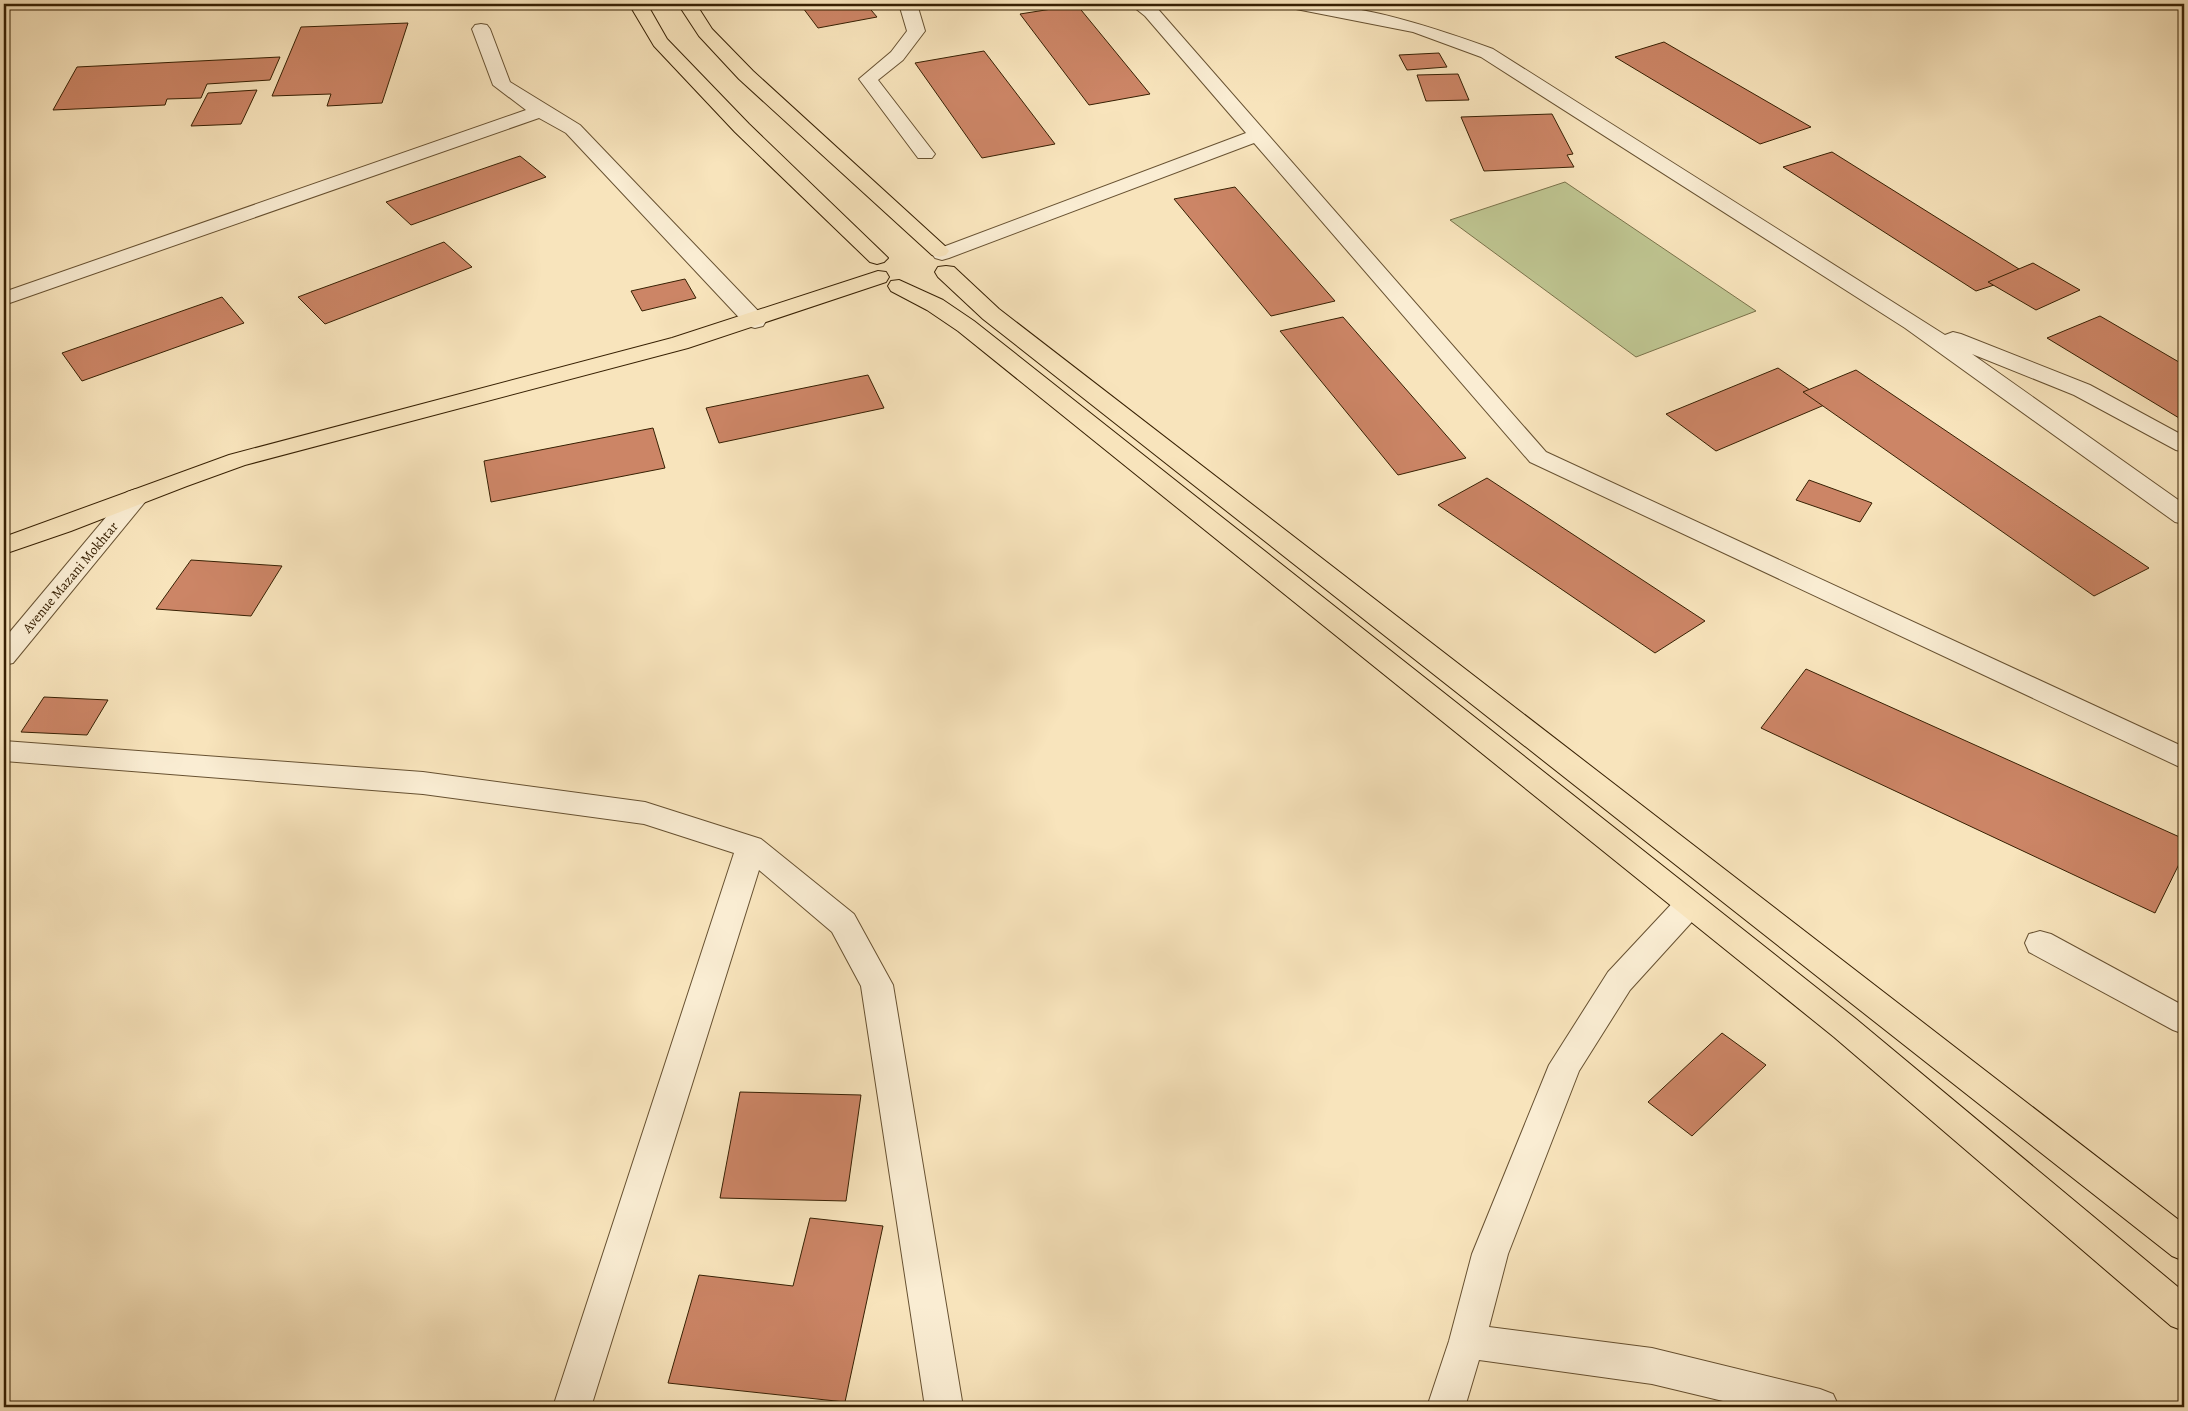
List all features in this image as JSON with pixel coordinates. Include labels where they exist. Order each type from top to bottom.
[{"type":"main road","points":[[638,4],[660,42],[742,128],[935,305],[966,326],[1845,1028],[2184,1314]]},
{"type":"main road","points":[[688,4],[705,32],[746,75],[942,259],[991,314],[2184,1245]]},
{"type":"main road","points":[[892,264],[918,286],[935,281],[942,259]]},
{"type":"main road","points":[[4,546],[49,533],[136,497],[235,461],[373,422],[650,352],[755,321],[892,264],[942,259]]},
{"type":"street","points":[[908,4],[916,31],[897,56],[868,79],[925,154]]},
{"type":"street","points":[[1302,4],[1417,28],[1487,53],[1912,323],[2184,516]]},
{"type":"street","points":[[1148,7],[1538,457],[2184,759]]},
{"type":"street","points":[[481,29],[502,85],[541,111],[573,128],[755,321]]},
{"type":"street","points":[[4,299],[541,111]]},
{"type":"street","points":[[942,259],[1258,135]]},
{"type":"street","points":[[1912,323],[2082,390],[2184,444]]},
{"type":"street","name":"Avenue Mazani Mokhtar","points":[[4,656],[136,497]]},
{"type":"street","points":[[4,751],[423,783],[646,813],[750,847],[843,923],[877,985],[944,1407]]},
{"type":"street","points":[[572,1407],[750,847]]},
{"type":"street","points":[[1446,1407],[1467,1341],[1490,1254],[1565,1065],[1619,981],[1689,905]]},
{"type":"street","points":[[2040,943],[2184,1022]]},
{"type":"street","points":[[1467,1341],[1652,1366],[1820,1407]]},
{"type":"green space","points":[[1565,182],[1756,311],[1636,357],[1450,220]]},
{"type":"building","points":[[800,4],[866,4],[877,17],[818,28]]},
{"type":"building","points":[[1077,5],[1150,94],[1089,105],[1020,14]]},
{"type":"building","points":[[408,23],[382,103],[327,106],[331,94],[272,96],[301,27]]},
{"type":"building","points":[[1664,42],[1811,127],[1760,144],[1615,57]]},
{"type":"building","points":[[984,51],[1055,144],[982,158],[915,63]]},
{"type":"building","points":[[1439,53],[1447,67],[1407,70],[1399,55]]},
{"type":"building","points":[[280,57],[270,80],[207,84],[201,98],[167,99],[165,105],[53,110],[77,67]]},
{"type":"building","points":[[1458,74],[1469,100],[1426,101],[1417,75]]},
{"type":"building","points":[[257,90],[241,124],[191,126],[208,93]]},
{"type":"building","points":[[1552,114],[1573,154],[1567,155],[1574,167],[1484,171],[1461,117]]},
{"type":"building","points":[[1832,152],[2027,274],[1976,291],[1783,167]]},
{"type":"building","points":[[520,156],[546,177],[411,225],[386,202]]},
{"type":"building","points":[[1235,187],[1335,301],[1271,316],[1174,199]]},
{"type":"building","points":[[444,242],[472,267],[325,324],[298,297]]},
{"type":"building","points":[[2033,263],[2080,290],[2036,310],[1988,282]]},
{"type":"building","points":[[685,279],[696,298],[642,311],[631,291]]},
{"type":"building","points":[[222,297],[244,323],[82,381],[62,353]]},
{"type":"building","points":[[2100,316],[2184,365],[2184,421],[2047,338]]},
{"type":"building","points":[[1343,317],[1466,458],[1398,475],[1280,331]]},
{"type":"building","points":[[1778,368],[1829,403],[1716,451],[1666,414]]},
{"type":"building","points":[[1856,370],[2149,568],[2094,596],[1803,392]]},
{"type":"building","points":[[868,375],[884,408],[719,443],[706,408]]},
{"type":"building","points":[[653,428],[665,468],[491,502],[484,461]]},
{"type":"building","points":[[1487,478],[1705,621],[1655,653],[1438,505]]},
{"type":"building","points":[[1809,480],[1872,503],[1860,522],[1796,500]]},
{"type":"building","points":[[191,560],[282,566],[251,616],[156,609]]},
{"type":"building","points":[[1806,669],[2184,839],[2184,854],[2155,913],[1761,728]]},
{"type":"building","points":[[44,697],[108,700],[87,735],[21,732]]},
{"type":"building","points":[[1722,1033],[1766,1065],[1692,1136],[1648,1102]]},
{"type":"building","points":[[740,1092],[861,1095],[846,1201],[720,1198]]},
{"type":"building","points":[[810,1218],[883,1226],[845,1402],[668,1383],[699,1275],[793,1286]]}]
